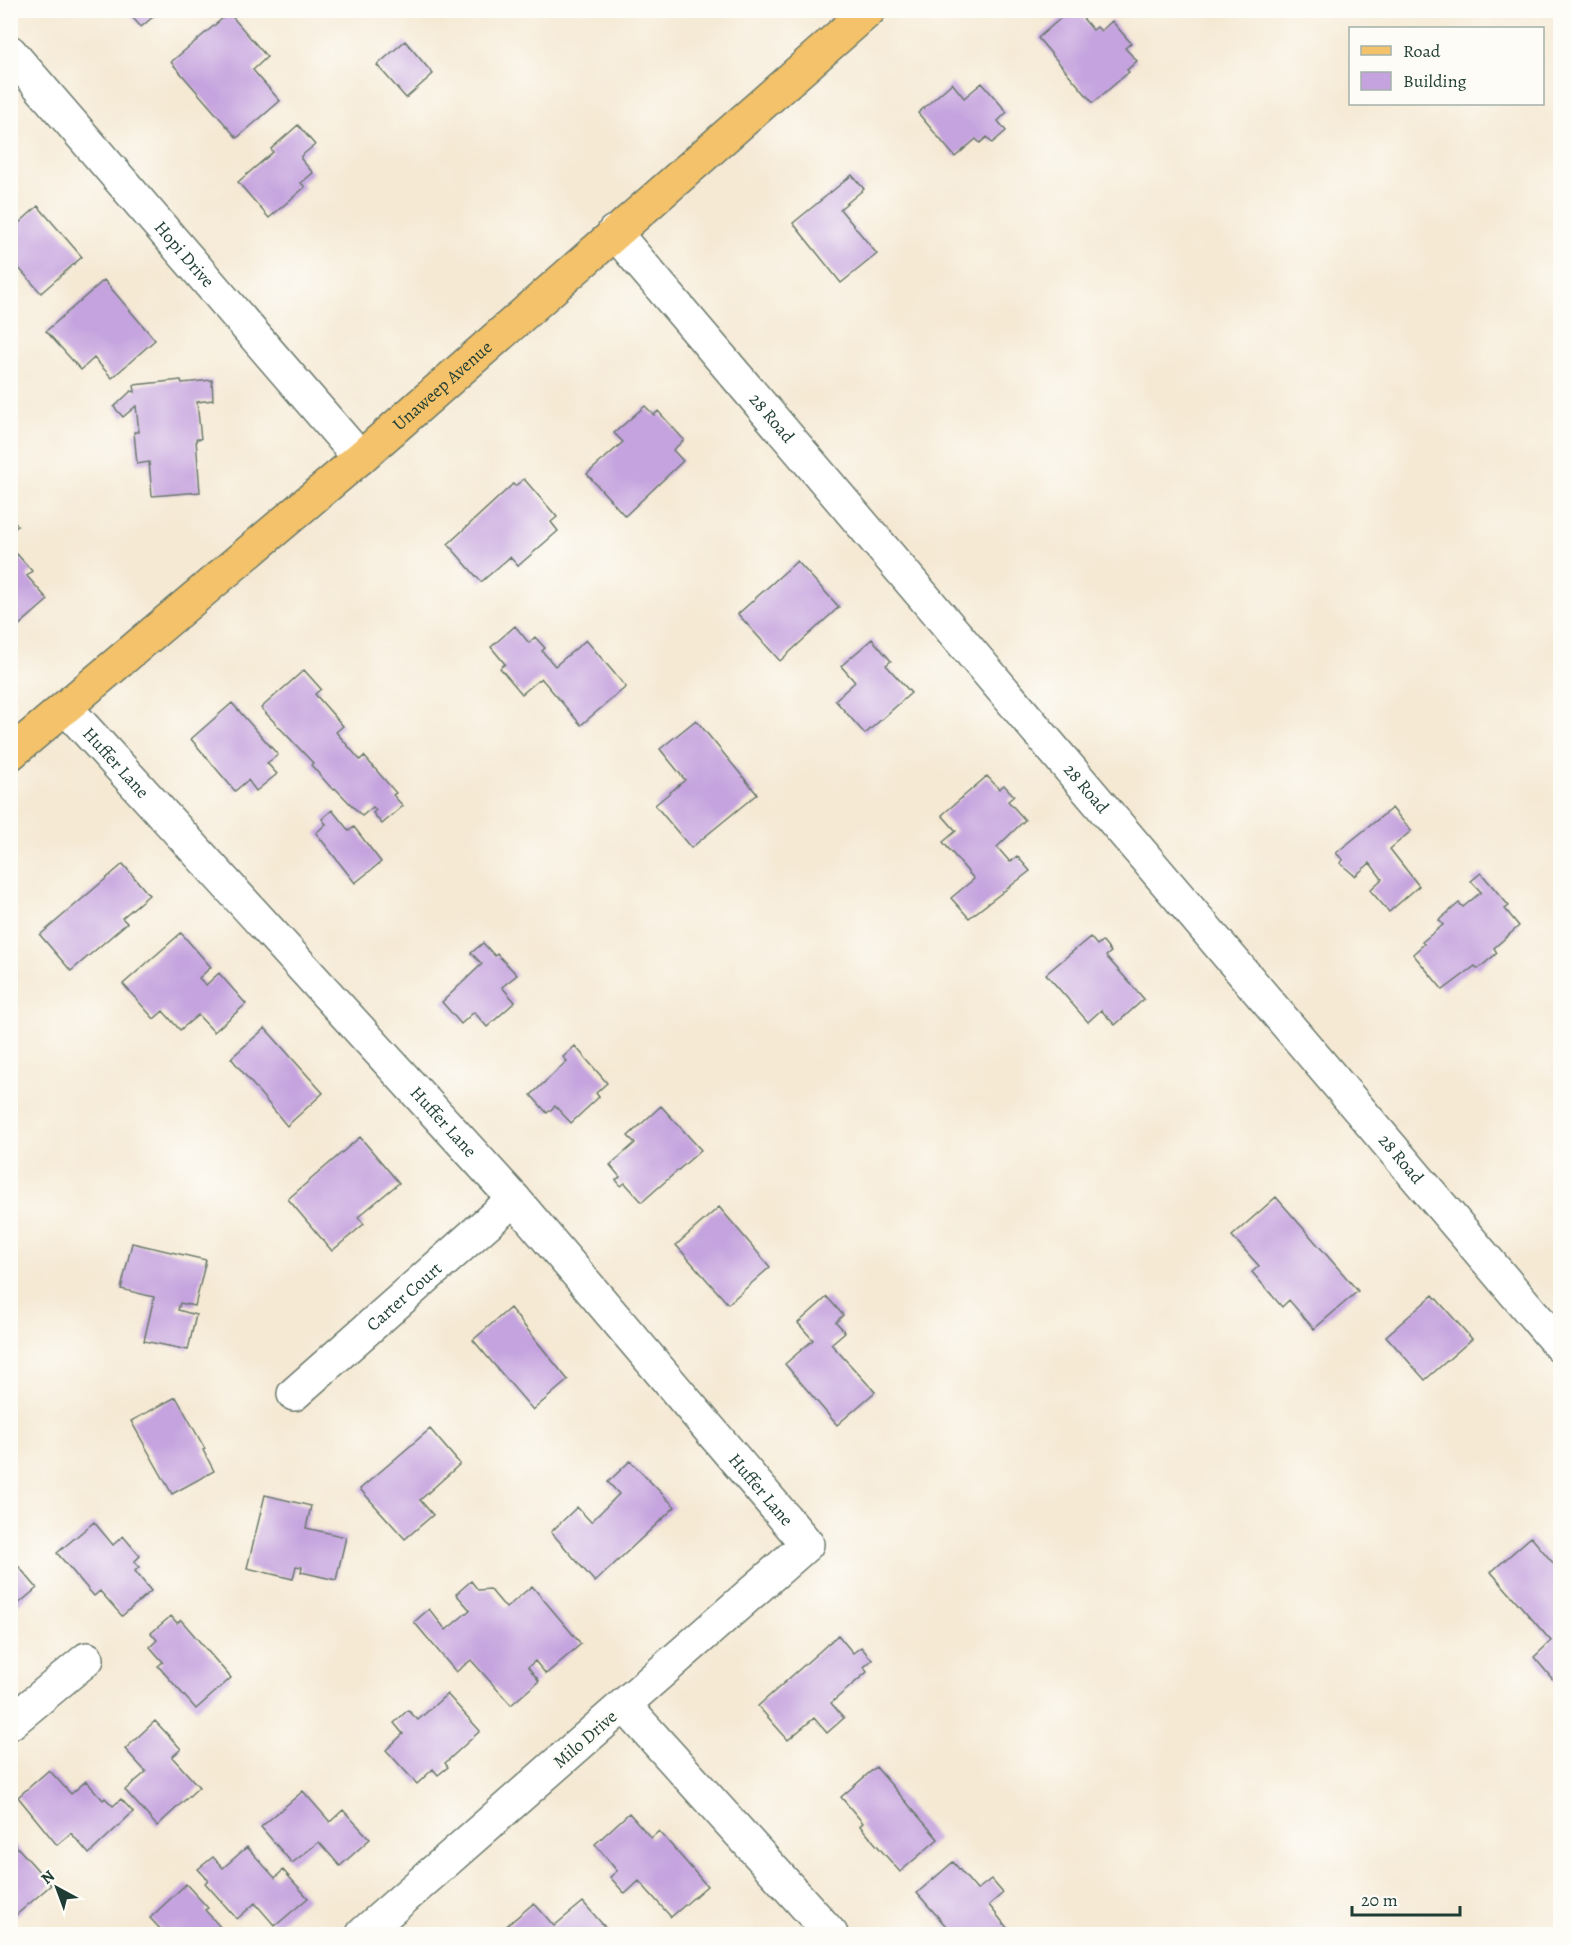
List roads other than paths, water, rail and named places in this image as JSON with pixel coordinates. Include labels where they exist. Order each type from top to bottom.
[{"type":"main road","name":"Unaweep Avenue","points":[[10,754],[360,458],[614,232],[869,10]]},
{"type":"street","name":"Hopi Drive","points":[[10,52],[360,458]]},
{"type":"street","name":"28 Road","points":[[614,232],[1560,1346]]},
{"type":"street","name":"Huffer Lane","points":[[66,708],[514,1199],[807,1544]]},
{"type":"street","name":"Carter Court","points":[[294,1394],[514,1199]]},
{"type":"street","name":"Milo Drive","points":[[363,1935],[807,1544]]},
{"type":"street","points":[[10,1723],[87,1659]]},
{"type":"street","points":[[624,1705],[831,1935]]}]
